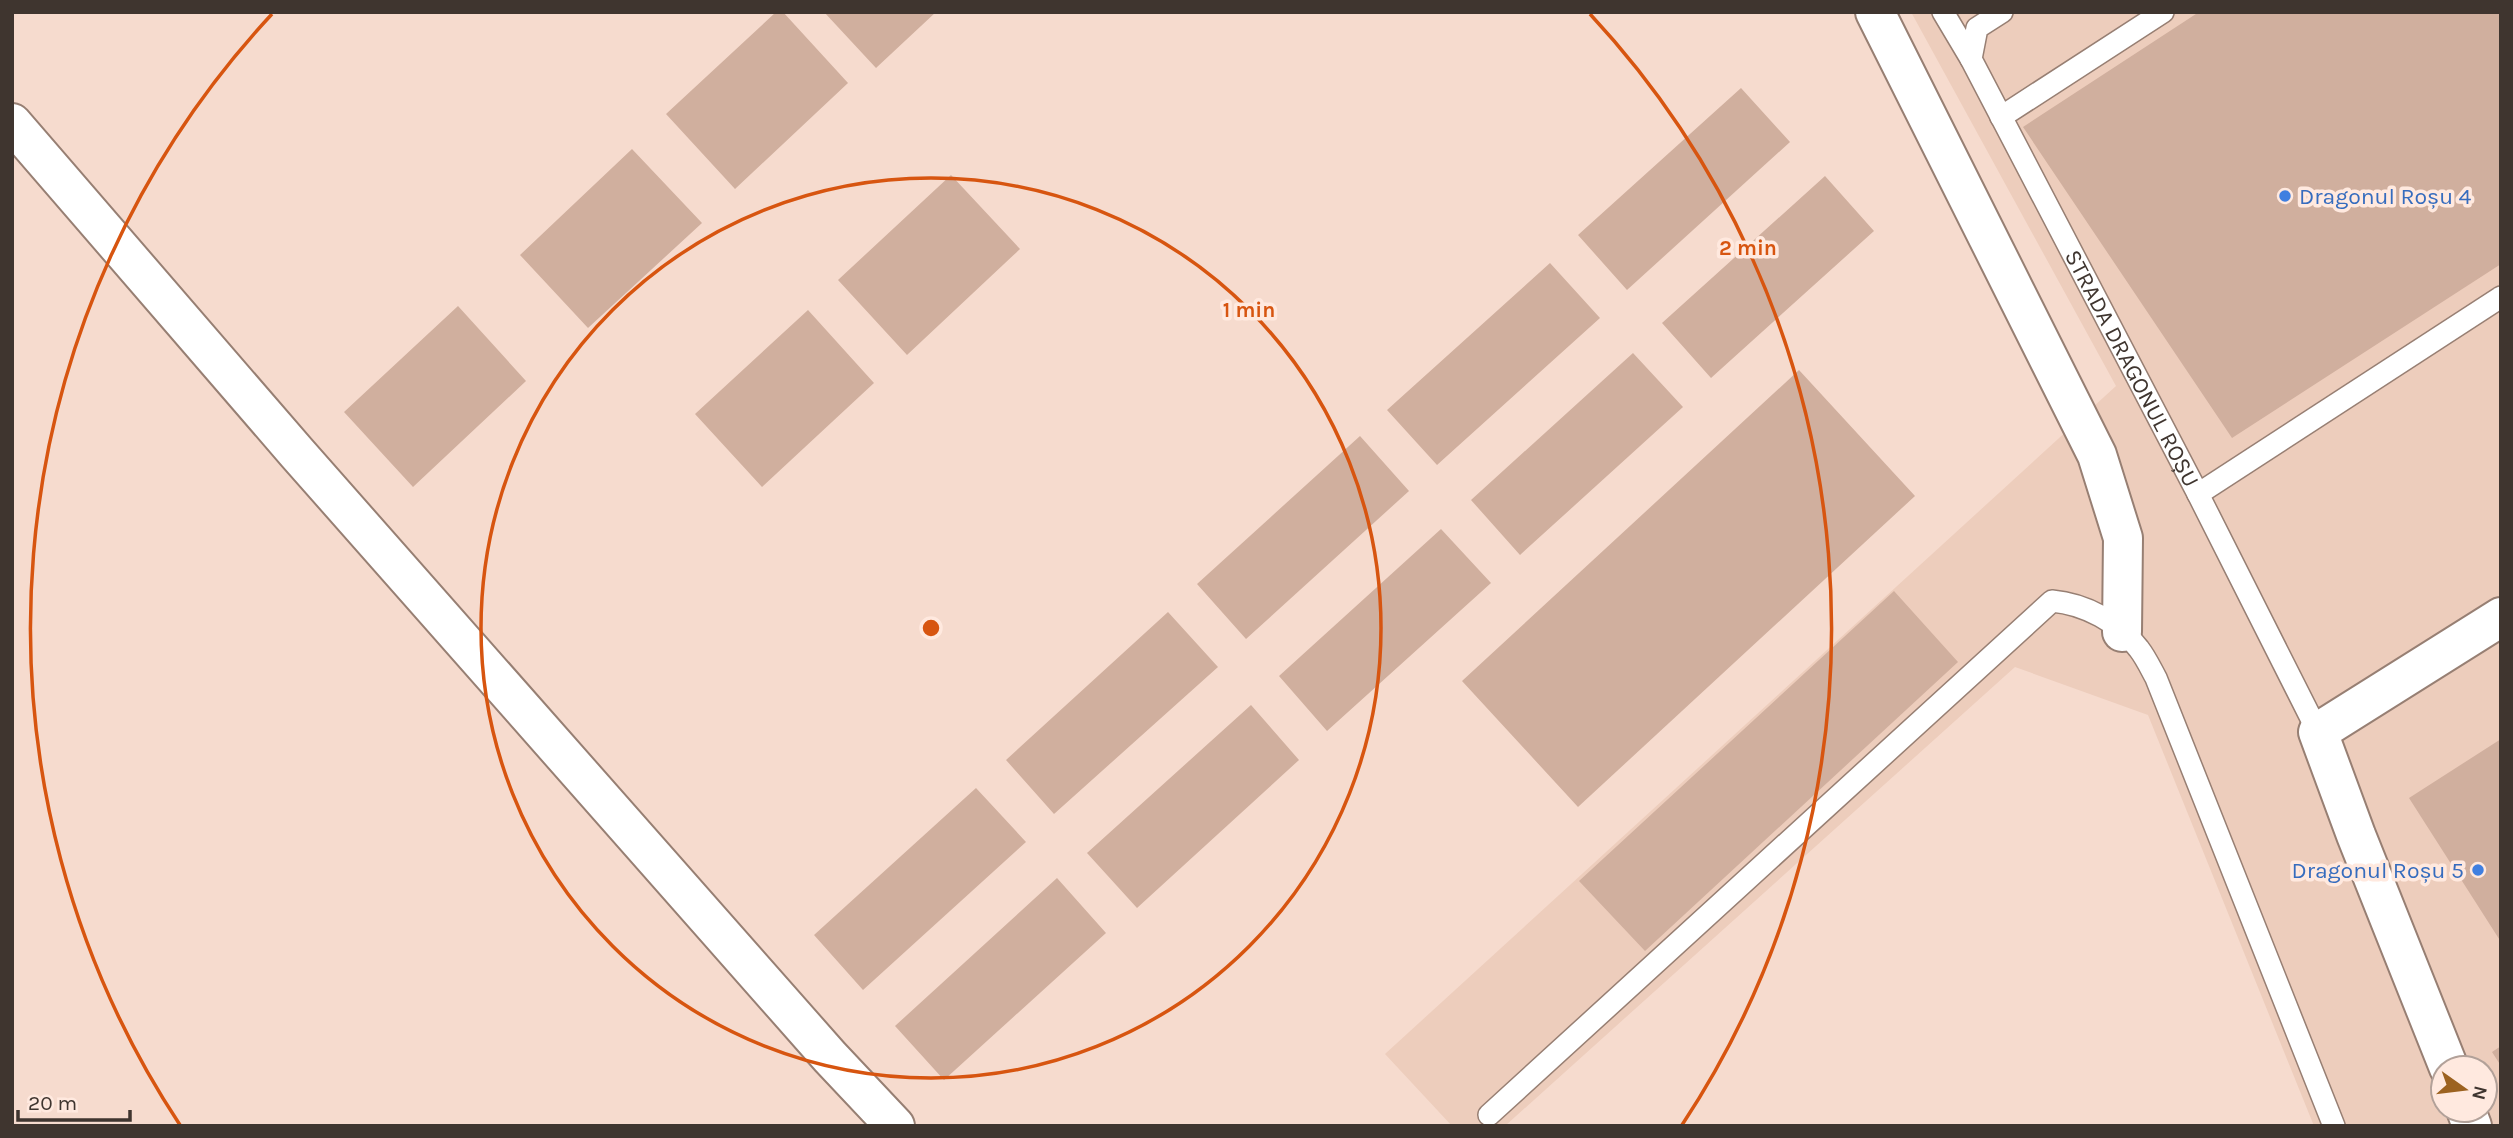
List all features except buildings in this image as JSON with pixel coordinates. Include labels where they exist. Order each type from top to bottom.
[{"type":"street","points":[[1875,12],[2097,455],[2123,538],[2122,632]]},
{"type":"street","points":[[12,123],[306,463],[821,1047],[895,1126]]},
{"type":"street","points":[[2318,732],[2501,617]]},
{"type":"street","name":"STRADA DRAGONUL ROȘU","points":[[2318,732],[2443,1054]]},
{"type":"lane","name":"STRADA DRAGONUL ROȘU","points":[[1943,12],[1971,59],[2198,494],[2318,732]]},
{"type":"lane","points":[[1971,59],[1977,28],[2002,12]]},
{"type":"lane","points":[[2001,117],[2163,12]]},
{"type":"lane","points":[[2198,494],[2501,297]]},
{"type":"lane","points":[[1489,1115],[2052,601],[2074,603],[2102,617],[2139,648],[2156,678],[2334,1126]]},
{"type":"shaded area","points":[[1911,12],[2501,12],[2501,1126],[2314,1126],[2148,715],[2015,667],[1505,1126],[1452,1126],[1385,1054],[2116,386]]},
{"type":"place","name":"Dragonul Roșu 4","points":[[2285,196]]},
{"type":"place","name":"Dragonul Roșu 5","points":[[2478,870]]}]
